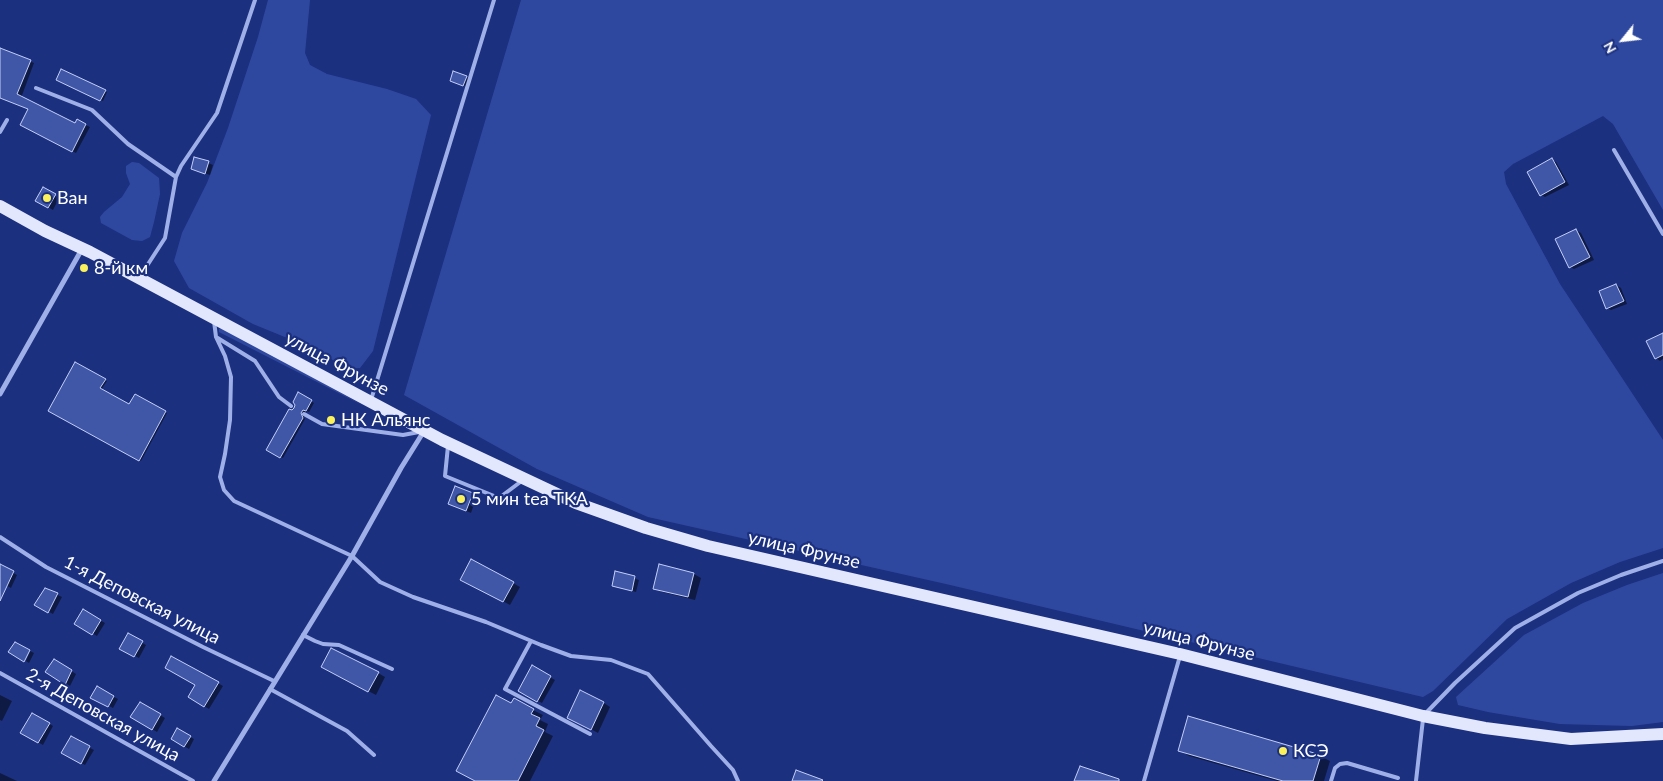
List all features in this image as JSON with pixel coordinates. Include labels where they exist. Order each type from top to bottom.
[{"type":"main road","name":"улица Фрунзе","points":[[0,206],[448,443],[576,503],[646,528],[708,546],[1180,654],[1423,716],[1484,728],[1572,739],[1663,734]]},
{"type":"street","points":[[0,394],[82,248]]},
{"type":"street","points":[[214,781],[274,680],[352,556],[424,431]]},
{"type":"lane","points":[[139,280],[165,238],[176,177],[181,166],[217,113],[255,0]]},
{"type":"lane","points":[[370,402],[494,0]]},
{"type":"lane","points":[[36,88],[92,110],[128,144],[176,177]]},
{"type":"lane","points":[[0,132],[7,120]]},
{"type":"lane","points":[[1614,150],[1663,234]]},
{"type":"lane","points":[[214,318],[216,337],[225,356],[231,377],[230,420],[220,477],[224,490],[234,501],[352,556],[380,582],[413,597],[486,622],[571,656],[611,660],[648,674],[733,770],[738,781]]},
{"type":"lane","points":[[216,337],[255,361],[278,397],[290,406]]},
{"type":"lane","points":[[304,414],[322,424],[403,435],[424,431]]},
{"type":"lane","points":[[448,443],[445,476],[499,498],[525,479]]},
{"type":"lane","name":"1-я Деповская улица","points":[[0,538],[46,567],[203,647],[274,680]]},
{"type":"lane","points":[[1416,781],[1423,716],[1455,683],[1515,628],[1578,593],[1663,561]]},
{"type":"lane","points":[[303,635],[323,644],[339,645],[392,669]]},
{"type":"lane","points":[[531,641],[505,689],[590,734]]},
{"type":"lane","points":[[1144,781],[1180,654]]},
{"type":"lane","name":"2-я Деповская улица","points":[[0,673],[193,781]]},
{"type":"lane","points":[[270,689],[347,731],[374,755]]},
{"type":"lane","points":[[1331,781],[1335,768],[1340,764],[1347,763],[1398,778]]},
{"type":"shaded area","points":[[268,0],[310,0],[305,53],[310,65],[327,74],[387,89],[416,99],[431,115],[373,351],[360,368],[344,369],[324,353],[253,324],[189,288],[174,261],[182,233],[207,183],[228,128]]},
{"type":"shaded area","points":[[521,0],[1663,0],[1663,210],[1613,124],[1603,116],[1513,164],[1504,172],[1506,184],[1560,284],[1663,440],[1663,548],[1620,562],[1571,583],[1507,619],[1433,691],[1423,697],[946,584],[648,517],[537,469],[404,395]]},
{"type":"shaded area","points":[[132,162],[139,163],[159,178],[160,194],[150,237],[142,241],[132,240],[101,223],[100,217],[122,197],[130,184],[126,173],[126,166]]},
{"type":"shaded area","points":[[223,327],[364,406],[219,332],[219,329]]},
{"type":"shaded area","points":[[1663,573],[1663,722],[1632,726],[1560,724],[1458,705],[1456,697],[1524,635],[1583,603]]},
{"type":"building","points":[[0,48],[31,60],[17,94],[75,123],[77,119],[86,124],[72,152],[20,125],[28,109],[0,98]]},
{"type":"building","points":[[61,69],[106,90],[100,101],[56,80]]},
{"type":"building","points":[[453,71],[467,76],[463,86],[450,81]]},
{"type":"building","points":[[194,157],[209,161],[205,174],[191,169]]},
{"type":"building","points":[[1552,158],[1565,182],[1540,196],[1527,172]]},
{"type":"building","points":[[43,187],[56,194],[48,208],[35,201]]},
{"type":"building","points":[[1576,229],[1590,257],[1569,268],[1555,239]]},
{"type":"building","points":[[1616,284],[1624,301],[1606,309],[1599,291]]},
{"type":"building","points":[[1663,333],[1663,355],[1655,359],[1646,341]]},
{"type":"building","points":[[75,362],[106,379],[100,388],[129,404],[135,394],[166,411],[139,461],[48,411]]},
{"type":"building","points":[[298,392],[312,400],[306,411],[303,410],[301,413],[303,418],[280,458],[266,450],[289,409],[292,410],[294,408],[293,402]]},
{"type":"building","name":"5 мин tea TKA","points":[[455,486],[473,493],[466,511],[448,504]]},
{"type":"building","points":[[471,559],[514,582],[503,602],[460,580]]},
{"type":"building","points":[[0,564],[14,571],[0,601]]},
{"type":"building","points":[[659,564],[694,573],[688,597],[653,589]]},
{"type":"building","points":[[615,571],[635,576],[632,591],[612,586]]},
{"type":"building","points":[[45,588],[58,593],[48,613],[34,605]]},
{"type":"building","points":[[83,609],[101,620],[92,635],[74,624]]},
{"type":"building","points":[[128,633],[143,641],[134,657],[119,649]]},
{"type":"building","points":[[15,642],[30,650],[24,662],[8,652]]},
{"type":"building","points":[[331,648],[379,672],[368,692],[321,667]]},
{"type":"building","points":[[171,656],[219,682],[204,707],[188,697],[195,685],[165,668]]},
{"type":"building","points":[[54,659],[72,670],[65,685],[45,672]]},
{"type":"building","points":[[532,665],[551,676],[537,702],[518,691]]},
{"type":"building","points":[[97,686],[114,696],[108,707],[90,698]]},
{"type":"building","points":[[580,690],[604,702],[591,730],[567,718]]},
{"type":"building","points":[[496,695],[511,703],[514,698],[534,709],[531,714],[540,718],[536,726],[544,730],[518,781],[475,781],[456,771]]},
{"type":"building","points":[[140,702],[161,714],[152,730],[130,717]]},
{"type":"building","points":[[32,713],[50,723],[38,743],[20,733]]},
{"type":"building","points":[[1188,716],[1321,755],[1313,781],[1283,781],[1178,751]]},
{"type":"building","points":[[177,728],[191,736],[184,747],[171,739]]},
{"type":"building","points":[[71,736],[90,746],[81,764],[61,753]]},
{"type":"building","points":[[1080,766],[1119,779],[1119,781],[1074,781]]},
{"type":"building","points":[[796,770],[823,780],[792,781]]},
{"type":"place","name":"Ван","points":[[47,198]]},
{"type":"place","name":"8-й км","points":[[84,268]]},
{"type":"place","name":"НК Альянс","points":[[331,420]]},
{"type":"place","name":"5 мин tea TKA","points":[[461,499]]},
{"type":"place","name":"КСЭ","points":[[1283,751]]}]
